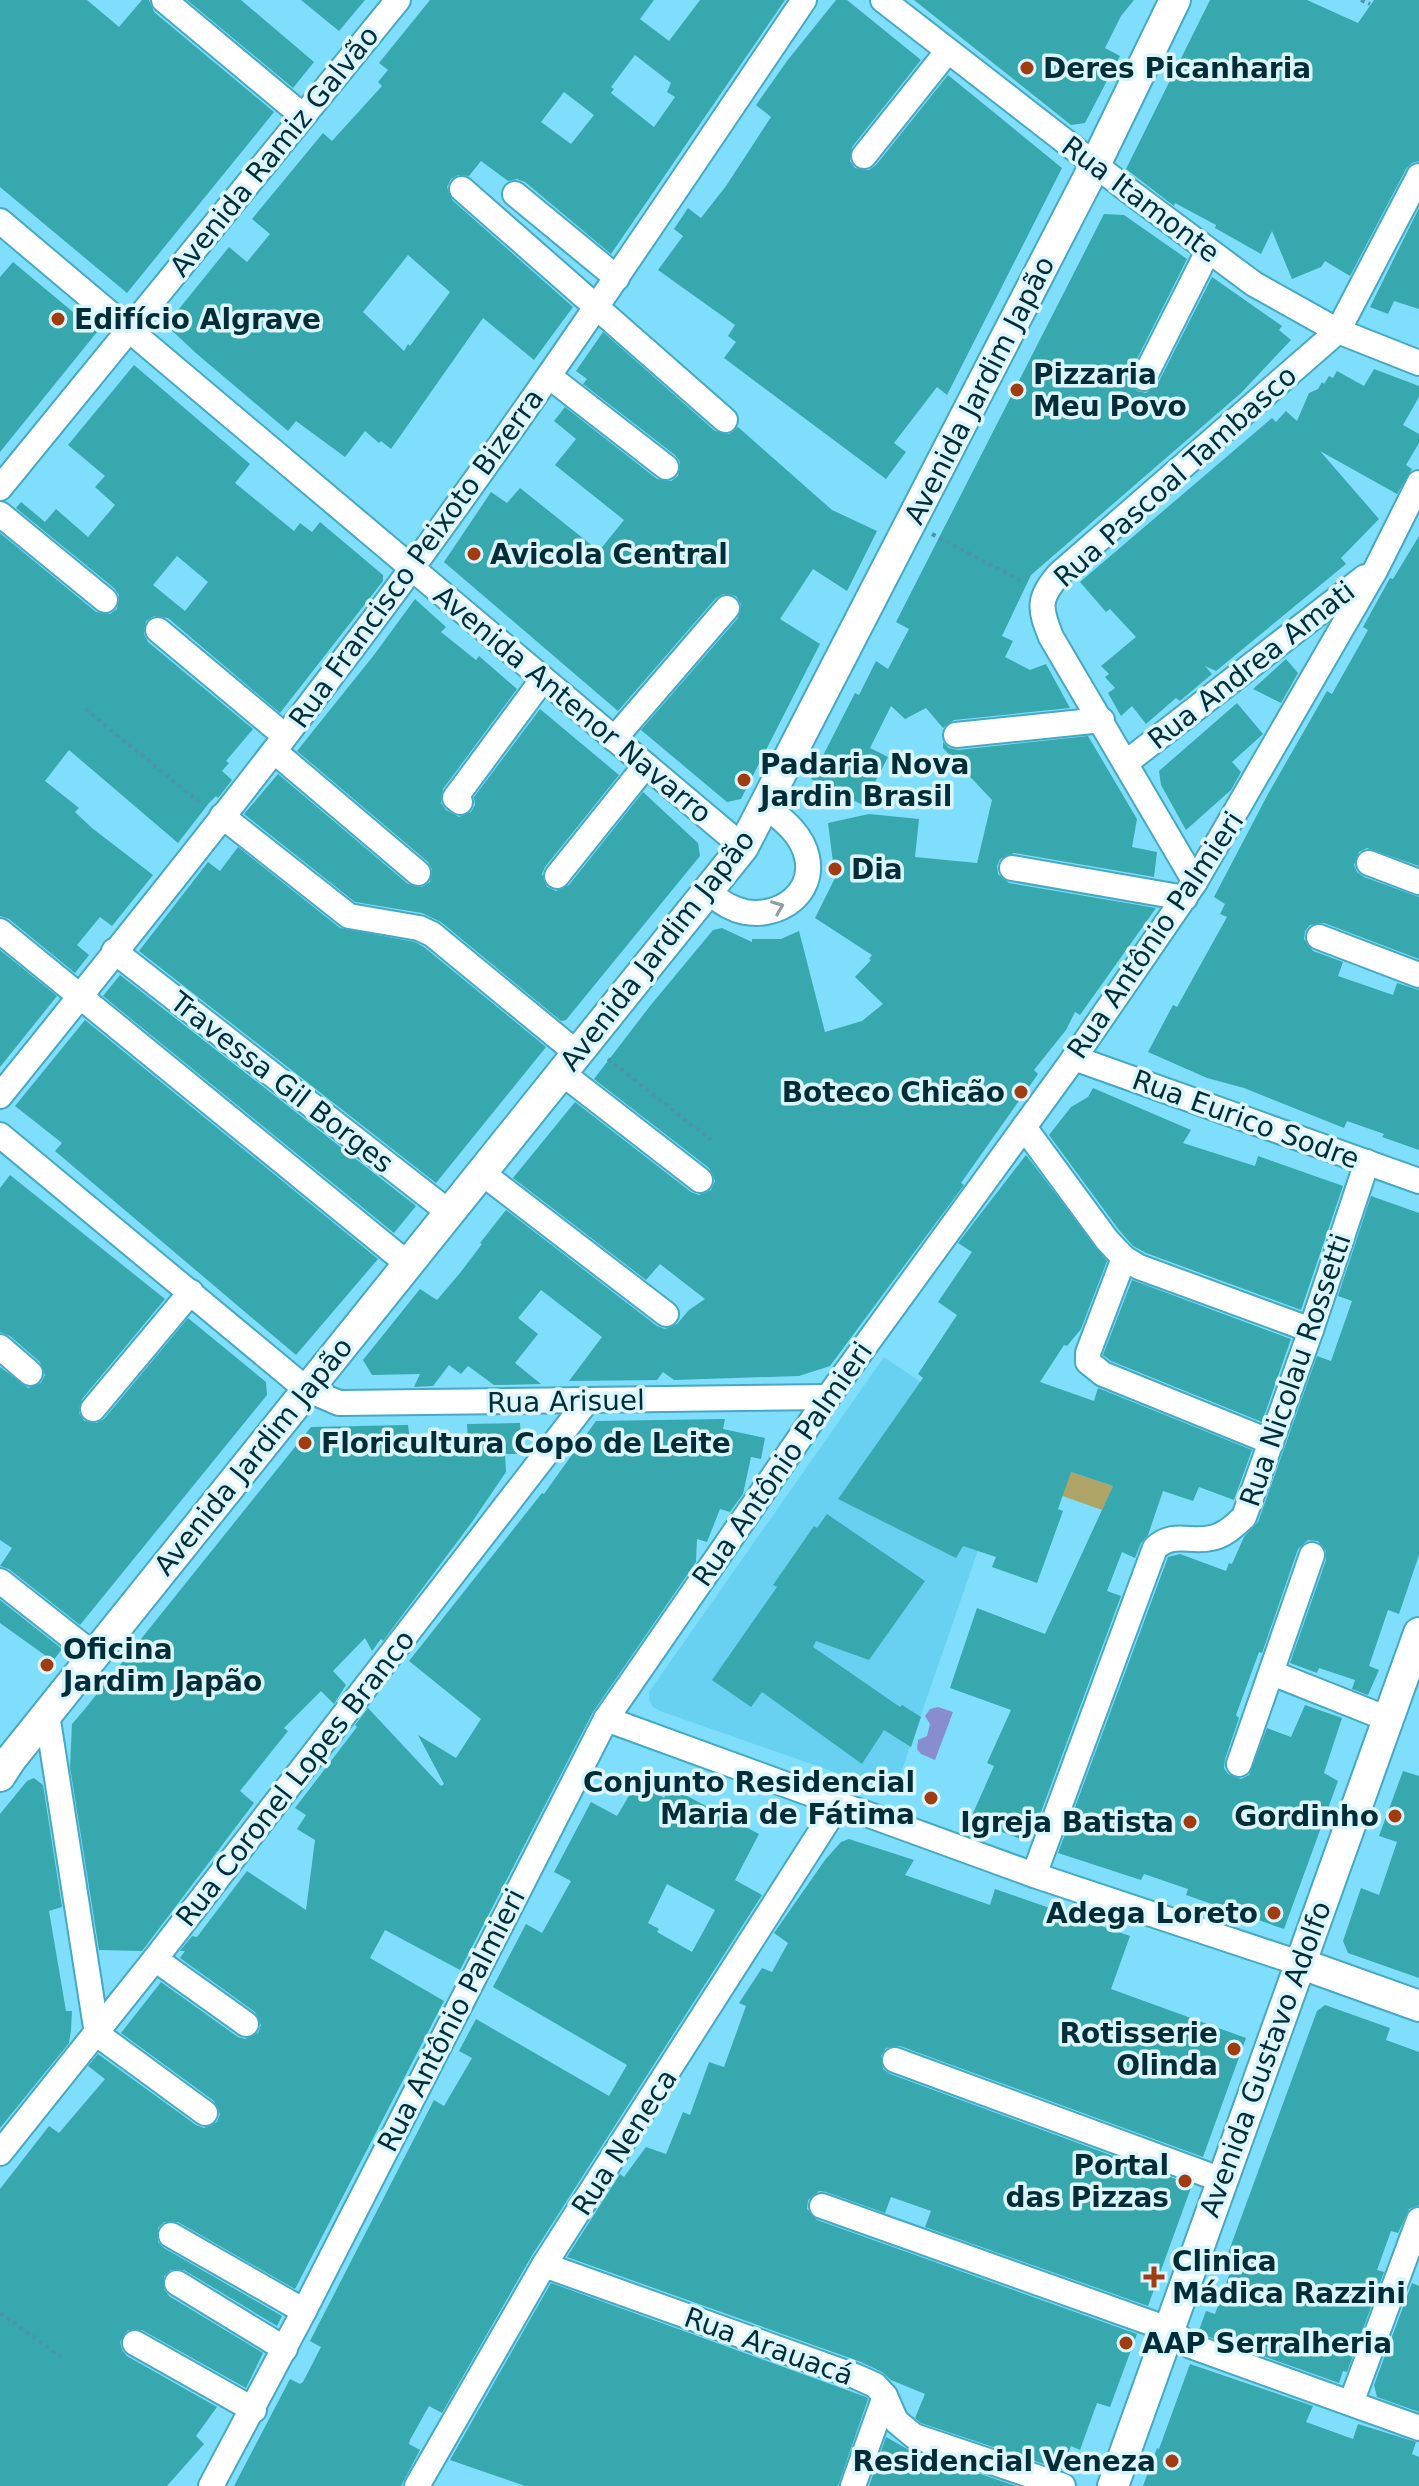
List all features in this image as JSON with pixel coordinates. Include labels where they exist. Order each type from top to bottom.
[{"type":"main road","name":"Avenida Jardim Japão","points":[[4,1768],[743,847],[1095,165],[1175,0]]},
{"type":"main road","name":"Avenida Gustavo Adolfo","points":[[1113,2486],[1419,1633]]},
{"type":"main road","points":[[1299,1963],[1419,2006]]},
{"type":"street","points":[[164,0],[303,116]]},
{"type":"street","name":"Avenida Ramiz Galvão","points":[[0,488],[398,0]]},
{"type":"street","name":"Rua Francisco Peixoto Bizerra","points":[[0,1096],[279,744],[411,568],[550,377],[804,0]]},
{"type":"street","name":"Rua Itamonte","points":[[883,0],[1254,284],[1338,331],[1419,363]]},
{"type":"street","points":[[864,156],[947,52]]},
{"type":"street","points":[[1338,331],[1419,176]]},
{"type":"street","points":[[462,189],[725,420]]},
{"type":"street","points":[[515,194],[617,278]]},
{"type":"street","name":"Avenida Antenor Navarro","points":[[0,221],[743,847]]},
{"type":"street","points":[[1144,378],[1208,251]]},
{"type":"street","name":"Rua Pascoal Tambasco","points":[[1190,890],[1127,762],[1051,637],[1043,616],[1043,593],[1059,574],[1338,331]]},
{"type":"street","points":[[550,377],[666,467]]},
{"type":"street","name":"Rua Antônio Palmieri","points":[[211,2486],[254,2410],[606,1719],[828,1397],[1074,1058],[1190,890],[1376,569],[1419,483]]},
{"type":"street","points":[[0,514],[105,600]]},
{"type":"street","name":"Rua Andrea Amati","points":[[1127,762],[1376,569]]},
{"type":"street","points":[[614,739],[727,608]]},
{"type":"street","points":[[158,630],[418,873]]},
{"type":"street","points":[[460,802],[455,798],[543,679]]},
{"type":"street","points":[[956,735],[1102,720]]},
{"type":"street","points":[[557,876],[646,765]]},
{"type":"street","points":[[707,892],[731,908],[748,912],[768,912],[787,906],[801,892],[808,876],[807,856],[786,822],[765,805]]},
{"type":"street","points":[[222,816],[349,916],[419,928],[432,934],[576,1056],[700,1180]]},
{"type":"street","points":[[1369,863],[1419,882]]},
{"type":"street","points":[[1012,868],[1190,890]]},
{"type":"street","points":[[0,931],[408,1264]]},
{"type":"street","points":[[1319,937],[1419,975]]},
{"type":"street","name":"Travessa Gil Borges","points":[[114,951],[450,1213]]},
{"type":"street","name":"Rua Eurico Sodre","points":[[1074,1058],[1419,1181]]},
{"type":"street","points":[[1024,1127],[1107,1240],[1124,1258],[1139,1267],[1311,1330]]},
{"type":"street","name":"Rua Arisuel","points":[[0,1135],[306,1389],[339,1403],[828,1397]]},
{"type":"street","name":"Rua Nicolau Rossetti","points":[[1034,1875],[1155,1548],[1164,1540],[1174,1537],[1212,1538],[1231,1530],[1244,1517],[1367,1162]]},
{"type":"street","points":[[482,1173],[666,1314]]},
{"type":"street","points":[[1124,1258],[1088,1353],[1088,1362],[1103,1374],[1271,1442]]},
{"type":"street","points":[[93,1409],[191,1292]]},
{"type":"street","points":[[0,1347],[30,1373]]},
{"type":"street","name":"Rua Coronel Lopes Branco","points":[[0,2153],[97,2034],[587,1401]]},
{"type":"street","points":[[1239,1764],[1312,1555]]},
{"type":"street","points":[[0,1581],[94,1655]]},
{"type":"street","points":[[1272,1673],[1388,1719]]},
{"type":"street","points":[[47,1714],[97,2034],[205,2113]]},
{"type":"street","points":[[606,1719],[1034,1875],[1299,1963]]},
{"type":"street","name":"Rua Neneca","points":[[427,2483],[544,2265],[839,1803]]},
{"type":"street","points":[[155,1959],[246,2024]]},
{"type":"street","points":[[895,2060],[1222,2180]]},
{"type":"street","points":[[822,2206],[1168,2329],[1191,2346],[1419,2428]]},
{"type":"street","points":[[1351,2403],[1419,2220]]},
{"type":"street","points":[[171,2235],[304,2311]]},
{"type":"street","name":"Rua Arauacá","points":[[544,2265],[855,2376],[875,2385],[885,2396],[896,2421],[914,2436],[1063,2486]]},
{"type":"street","points":[[177,2283],[285,2349]]},
{"type":"street","points":[[135,2343],[254,2410]]},
{"type":"street","points":[[853,2486],[885,2396]]},
{"type":"path","points":[[1361,0],[1370,4]]},
{"type":"path","points":[[911,522],[1043,593]]},
{"type":"path","points":[[85,709],[209,810],[222,816]]},
{"type":"path","points":[[576,1056],[711,1140]]},
{"type":"path","points":[[0,2313],[61,2357]]},
{"type":"shaded area","points":[[884,1357],[1014,1446],[894,1793],[660,1711],[649,1700],[649,1692]]},
{"type":"shaded area","points":[[1062,1469],[1113,1486],[1102,1510],[1054,1493]]},
{"type":"shaded area","points":[[938,1707],[953,1712],[935,1760],[917,1749],[918,1740],[927,1736],[930,1724],[925,1716],[930,1709]]},
{"type":"building","points":[[0,0],[87,0],[119,27],[142,0],[149,0],[154,12],[274,112],[127,293],[0,187]]},
{"type":"building","points":[[187,0],[241,0],[314,62],[293,88]]},
{"type":"building","points":[[301,0],[365,0],[339,31]]},
{"type":"building","points":[[430,0],[654,0],[640,19],[669,41],[700,0],[785,0],[611,254],[525,182],[517,179],[508,181],[481,161],[469,176],[458,175],[451,179],[447,187],[452,200],[573,307],[534,360],[483,318],[391,449],[365,431],[345,457],[296,421],[288,431],[166,325],[229,247],[247,262],[270,234],[252,219],[323,133],[332,141],[382,86],[378,82],[388,70],[379,63]],"holes":[[[635,55],[671,83],[667,92],[675,97],[654,127],[611,93],[614,89],[611,87]],[[564,92],[594,115],[571,144],[541,122]],[[408,255],[450,292],[404,351],[363,312]]]},
{"type":"building","points":[[836,0],[847,0],[921,60],[852,147],[850,161],[855,168],[869,170],[876,165],[948,75],[1062,168],[947,395],[937,387],[894,443],[906,452],[886,479],[724,358],[736,342],[728,336],[735,325],[658,270],[683,236],[674,229],[688,208],[701,218],[726,186],[771,117],[756,105]]},
{"type":"building","points":[[914,0],[1134,0],[1121,16],[1105,48],[1120,56],[1085,123],[1071,125]]},
{"type":"building","points":[[1210,0],[1307,0],[1358,23],[1374,0],[1419,0],[1419,161],[1406,169],[1350,276],[1325,261],[1321,267],[1292,279],[1272,231],[1261,254],[1215,228],[1216,225],[1175,203],[1174,206],[1126,169]]},
{"type":"building","points":[[1419,208],[1419,309],[1394,301],[1388,314],[1370,307]]},
{"type":"building","points":[[1104,214],[1124,215],[1187,259],[1131,371],[1129,380],[1137,391],[1146,393],[1157,385],[1212,277],[1282,326],[1279,330],[1291,340],[1241,393],[1031,575],[1002,636],[1013,641],[1005,657],[1030,670],[1046,664],[1070,708],[954,720],[943,728],[926,708],[905,719],[891,706],[870,748],[888,757],[863,805],[811,779],[855,693],[859,695],[876,661],[888,669],[909,629],[896,622]]},
{"type":"building","points":[[13,262],[97,332],[0,452],[0,277]]},
{"type":"building","points":[[603,332],[715,431],[729,434],[738,427],[832,510],[877,531],[847,591],[813,569],[780,619],[820,644],[741,799],[727,802],[641,730],[738,618],[741,604],[736,596],[723,594],[716,598],[618,711],[444,562],[491,492],[507,503],[520,488],[599,551],[624,520],[555,465],[576,439],[554,421],[565,407],[657,479],[671,481],[678,476],[680,462],[675,455],[583,384],[587,379],[576,371]]},
{"type":"building","points":[[134,365],[250,464],[235,483],[294,531],[300,523],[312,532],[320,522],[383,575],[383,581],[280,713],[168,618],[154,616],[146,621],[144,634],[148,642],[253,729],[226,761],[229,763],[222,771],[232,780],[218,798],[216,796],[209,803],[178,843],[69,750],[45,781],[79,808],[75,812],[92,828],[153,875],[112,926],[100,917],[77,945],[89,955],[75,973],[9,919],[0,916],[0,533],[96,612],[110,614],[117,609],[119,595],[114,588],[16,508],[21,502],[45,522],[56,509],[88,537],[115,505],[95,487],[105,476],[68,445]],"holes":[[[177,556],[208,582],[185,611],[153,585]]]},
{"type":"building","points":[[1374,369],[1419,386],[1419,397],[1403,425],[1419,434],[1419,443],[1406,465],[1412,469],[1397,494],[1320,451],[1379,519],[1341,558],[1346,564],[1216,671],[1205,666],[1212,674],[1180,701],[1176,698],[1146,724],[1132,706],[1121,716],[1108,693],[1115,688],[1105,677],[1109,674],[1101,666],[1136,637],[1110,609],[1106,612],[1080,582],[1272,418],[1276,422],[1286,411],[1297,421],[1309,393],[1318,389],[1322,382],[1324,384],[1329,376],[1333,378],[1337,371],[1364,386]]},
{"type":"building","points":[[1419,536],[1419,866],[1367,848],[1359,852],[1354,865],[1364,877],[1419,897],[1419,959],[1324,923],[1310,925],[1304,939],[1313,951],[1343,962],[1338,976],[1393,995],[1397,983],[1419,990],[1419,1150],[1347,1121],[1344,1128],[1244,1088],[1207,1078],[1148,1052],[1227,917],[1220,914],[1225,904],[1214,897],[1268,794],[1327,691],[1332,694],[1368,630],[1363,627],[1390,578],[1393,579]]},
{"type":"building","points":[[415,599],[446,627],[441,632],[476,660],[479,656],[517,689],[443,789],[441,803],[446,810],[459,817],[471,812],[475,805],[474,797],[540,709],[619,775],[545,867],[542,874],[547,887],[556,891],[569,885],[643,792],[698,843],[700,856],[566,1020],[561,1021],[441,922],[422,913],[355,902],[244,814],[278,774],[408,884],[422,887],[430,882],[432,869],[428,862],[297,751]]},
{"type":"building","points":[[1286,659],[1298,673],[1281,703],[1253,689]]},
{"type":"building","points":[[1237,703],[1263,734],[1232,762],[1241,772],[1231,790],[1186,830],[1161,785],[1159,771]]},
{"type":"building","points":[[1088,736],[1137,819],[1132,847],[1157,852],[1154,877],[1014,853],[1000,859],[998,874],[1009,883],[1156,908],[1080,1015],[1075,1012],[1066,1030],[1034,1070],[1038,1074],[961,1183],[964,1185],[830,1366],[799,1376],[674,1380],[663,1372],[657,1380],[569,1381],[602,1337],[541,1290],[518,1318],[538,1334],[515,1363],[541,1384],[494,1385],[468,1366],[461,1374],[449,1365],[433,1386],[414,1387],[420,1374],[372,1375],[363,1360],[420,1289],[437,1300],[506,1210],[657,1326],[665,1329],[677,1324],[689,1310],[705,1299],[660,1264],[646,1280],[513,1178],[575,1102],[691,1192],[699,1195],[711,1190],[715,1181],[709,1168],[594,1079],[713,930],[722,928],[752,942],[752,939],[781,939],[799,931],[825,1032],[862,1021],[883,1004],[855,977],[872,955],[815,918],[835,878],[828,823],[869,814],[919,819],[915,857],[977,863],[992,800],[943,748],[943,742],[949,748],[958,750]]},
{"type":"building","points":[[238,847],[340,928],[415,942],[424,947],[546,1047],[436,1183],[139,951],[208,862],[220,871]]},
{"type":"building","points":[[0,950],[57,996],[0,1067]]},
{"type":"building","points":[[120,975],[416,1206],[394,1233],[103,996]]},
{"type":"building","points":[[85,1020],[378,1259],[296,1355],[55,1151],[62,1143],[15,1106]]},
{"type":"building","points":[[1093,1088],[1191,1130],[1183,1143],[1255,1166],[1258,1156],[1343,1186],[1301,1310],[1133,1246],[1049,1135],[1071,1107],[1088,1097]]},
{"type":"building","points":[[1026,1155],[1107,1261],[1081,1329],[1067,1346],[1064,1345],[1040,1382],[1094,1401],[1098,1388],[1252,1450],[1234,1500],[1199,1487],[1193,1501],[1163,1491],[1148,1535],[1135,1558],[1122,1552],[1107,1591],[1121,1596],[1031,1839],[1026,1841],[970,1820],[994,1766],[987,1763],[1011,1710],[950,1688],[977,1608],[1045,1634],[1113,1486],[1071,1472],[1058,1509],[1063,1511],[1037,1583],[992,1567],[996,1557],[963,1546],[956,1558],[838,1499],[923,1378],[918,1374],[957,1315],[938,1302],[972,1252],[958,1243]]},
{"type":"building","points":[[10,1175],[165,1299],[82,1399],[79,1413],[84,1421],[97,1423],[104,1419],[188,1318],[266,1382],[267,1395],[80,1625],[9,1569],[0,1566],[12,1548],[0,1540],[0,1367],[28,1388],[41,1383],[45,1375],[40,1362],[10,1336],[0,1332],[0,1188]]},
{"type":"building","points":[[1371,1196],[1419,1213],[1419,1555],[1399,1614],[1388,1610],[1369,1666],[1379,1670],[1368,1695],[1352,1689],[1355,1680],[1319,1668],[1317,1673],[1290,1663],[1326,1560],[1326,1551],[1318,1541],[1308,1540],[1298,1549],[1262,1653],[1259,1652],[1236,1715],[1239,1718],[1224,1768],[1228,1774],[1241,1779],[1249,1775],[1267,1728],[1291,1737],[1305,1705],[1342,1718],[1324,1773],[1338,1781],[1284,1929],[1186,1895],[1188,1889],[1144,1874],[1141,1880],[1058,1853],[1168,1557],[1180,1554],[1226,1571],[1244,1537],[1258,1522],[1317,1356],[1331,1361],[1352,1301],[1338,1296]]},
{"type":"building","points":[[1132,1280],[1291,1339],[1262,1422],[1111,1361],[1103,1355]]},
{"type":"building","points":[[725,1419],[723,1429],[765,1438],[761,1459],[751,1457],[743,1494],[730,1512],[720,1509],[707,1542],[697,1539],[696,1562],[593,1712],[460,1970],[385,1930],[370,1958],[444,2001],[295,2289],[178,2222],[164,2222],[158,2228],[158,2242],[164,2248],[282,2316],[277,2326],[184,2270],[171,2270],[164,2276],[164,2289],[169,2296],[263,2353],[246,2388],[142,2330],[128,2330],[120,2342],[127,2356],[217,2407],[196,2436],[204,2444],[167,2486],[0,2486],[0,2189],[49,2126],[59,2133],[105,2079],[88,2066],[98,2054],[196,2125],[204,2128],[217,2122],[220,2114],[214,2101],[121,2033],[161,1982],[238,2037],[245,2039],[258,2033],[261,2025],[255,2012],[180,1958],[185,1951],[180,1951],[192,1936],[197,1937],[247,1871],[306,1910],[315,1840],[297,1829],[306,1815],[295,1808],[368,1708],[441,1786],[444,1784],[418,1735],[456,1758],[481,1719],[409,1661],[544,1494],[596,1421]]},
{"type":"building","points":[[520,1423],[522,1454],[505,1454],[506,1472],[383,1641],[381,1639],[372,1651],[365,1638],[333,1671],[346,1685],[334,1704],[321,1691],[284,1728],[288,1731],[240,1791],[254,1803],[142,1951],[99,1950],[70,1767],[72,1724],[311,1427],[408,1425],[410,1442],[432,1440],[432,1444],[468,1442],[467,1424]]},
{"type":"building","points":[[827,1514],[925,1581],[869,1660],[816,1641],[813,1647],[900,1707],[902,1705],[921,1717],[911,1747],[884,1730],[862,1764],[762,1692],[751,1707],[712,1680],[777,1587],[773,1585],[814,1526],[817,1528]]},
{"type":"building","points":[[0,1600],[62,1649],[53,1661],[0,1623]]},
{"type":"building","points":[[1403,1771],[1419,1776],[1419,1978],[1348,1953],[1343,1941],[1361,1888],[1379,1895],[1397,1842],[1379,1836]]},
{"type":"building","points":[[34,1778],[43,1785],[62,1907],[49,1911],[66,2011],[72,2011],[71,2030],[69,2043],[0,2128],[0,1814],[27,1781]]},
{"type":"building","points":[[637,1782],[664,1798],[670,1787],[759,1834],[735,1880],[762,1895],[531,2257],[442,2413],[429,2406],[410,2440],[409,2444],[420,2450],[401,2486],[234,2486],[290,2379],[300,2384],[303,2382],[321,2347],[310,2341],[434,2100],[444,2106],[472,2058],[459,2051],[476,2019],[609,2096],[627,2065],[493,1987],[526,1924],[542,1933],[571,1881],[554,1872],[591,1802],[617,1816]],"holes":[[[667,1884],[715,1910],[692,1952],[657,1932],[659,1929],[648,1923]]]},
{"type":"building","points":[[849,1839],[914,1860],[905,1875],[990,1905],[995,1889],[1130,1936],[1111,1989],[1246,2038],[1203,2157],[900,2046],[886,2048],[881,2056],[883,2069],[890,2074],[1192,2185],[1148,2306],[925,2227],[931,2211],[891,2197],[885,2213],[826,2192],[819,2191],[808,2200],[807,2209],[817,2220],[1137,2334],[1110,2407],[1097,2403],[1080,2450],[1071,2446],[1062,2470],[921,2423],[915,2418],[925,2394],[891,2380],[861,2362],[567,2257],[620,2174],[624,2177],[646,2147],[666,2154],[683,2112],[690,2115],[709,2062],[724,2067],[746,2006],[739,2003],[762,1968],[772,1972],[788,1943],[774,1933],[825,1860],[841,1842]]},
{"type":"building","points":[[1325,2005],[1390,2028],[1386,2040],[1419,2052],[1419,2205],[1409,2209],[1398,2233],[1391,2231],[1377,2270],[1384,2272],[1347,2372],[1343,2371],[1339,2383],[1201,2334],[1199,2330],[1206,2311],[1215,2314],[1231,2270],[1223,2267],[1317,2011]]},
{"type":"building","points":[[551,2283],[866,2397],[868,2399],[838,2486],[525,2486],[450,2460]]},
{"type":"building","points":[[1412,2283],[1419,2286],[1419,2412],[1377,2397],[1374,2385]]},
{"type":"building","points":[[1190,2364],[1313,2406],[1306,2422],[1353,2439],[1358,2424],[1416,2442],[1412,2454],[1419,2457],[1419,2486],[1143,2486]]},
{"type":"building","points":[[886,2437],[909,2450],[1016,2486],[869,2486]]},
{"type":"place","name":"Deres Picanharia","points":[[1027,68]]},
{"type":"place","name":"Edifício Algrave","points":[[58,319]]},
{"type":"place","name":"Pizzaria Meu Povo","points":[[1017,390]]},
{"type":"place","name":"Avicola Central","points":[[474,554]]},
{"type":"place","name":"Padaria Nova Jardin Brasil","points":[[744,780]]},
{"type":"place","name":"Dia","points":[[835,869]]},
{"type":"place","name":"Boteco Chicão","points":[[1021,1092]]},
{"type":"place","name":"Floricultura Copo de Leite","points":[[305,1443]]},
{"type":"place","name":"Oficina Jardim Japão","points":[[47,1665]]},
{"type":"place","name":"Conjunto Residencial Maria de Fátima","points":[[931,1798]]},
{"type":"place","name":"Gordinho","points":[[1395,1816]]},
{"type":"place","name":"Igreja Batista","points":[[1190,1822]]},
{"type":"place","name":"Adega Loreto","points":[[1274,1913]]},
{"type":"place","name":"Rotisserie Olinda","points":[[1234,2049]]},
{"type":"place","name":"Portal das Pizzas","points":[[1185,2181]]},
{"type":"place","name":"Clinica Mádica Razzini","points":[[1154,2277]]},
{"type":"place","name":"AAP Serralheria","points":[[1126,2343]]},
{"type":"place","name":"Residencial Veneza","points":[[1172,2461]]}]
